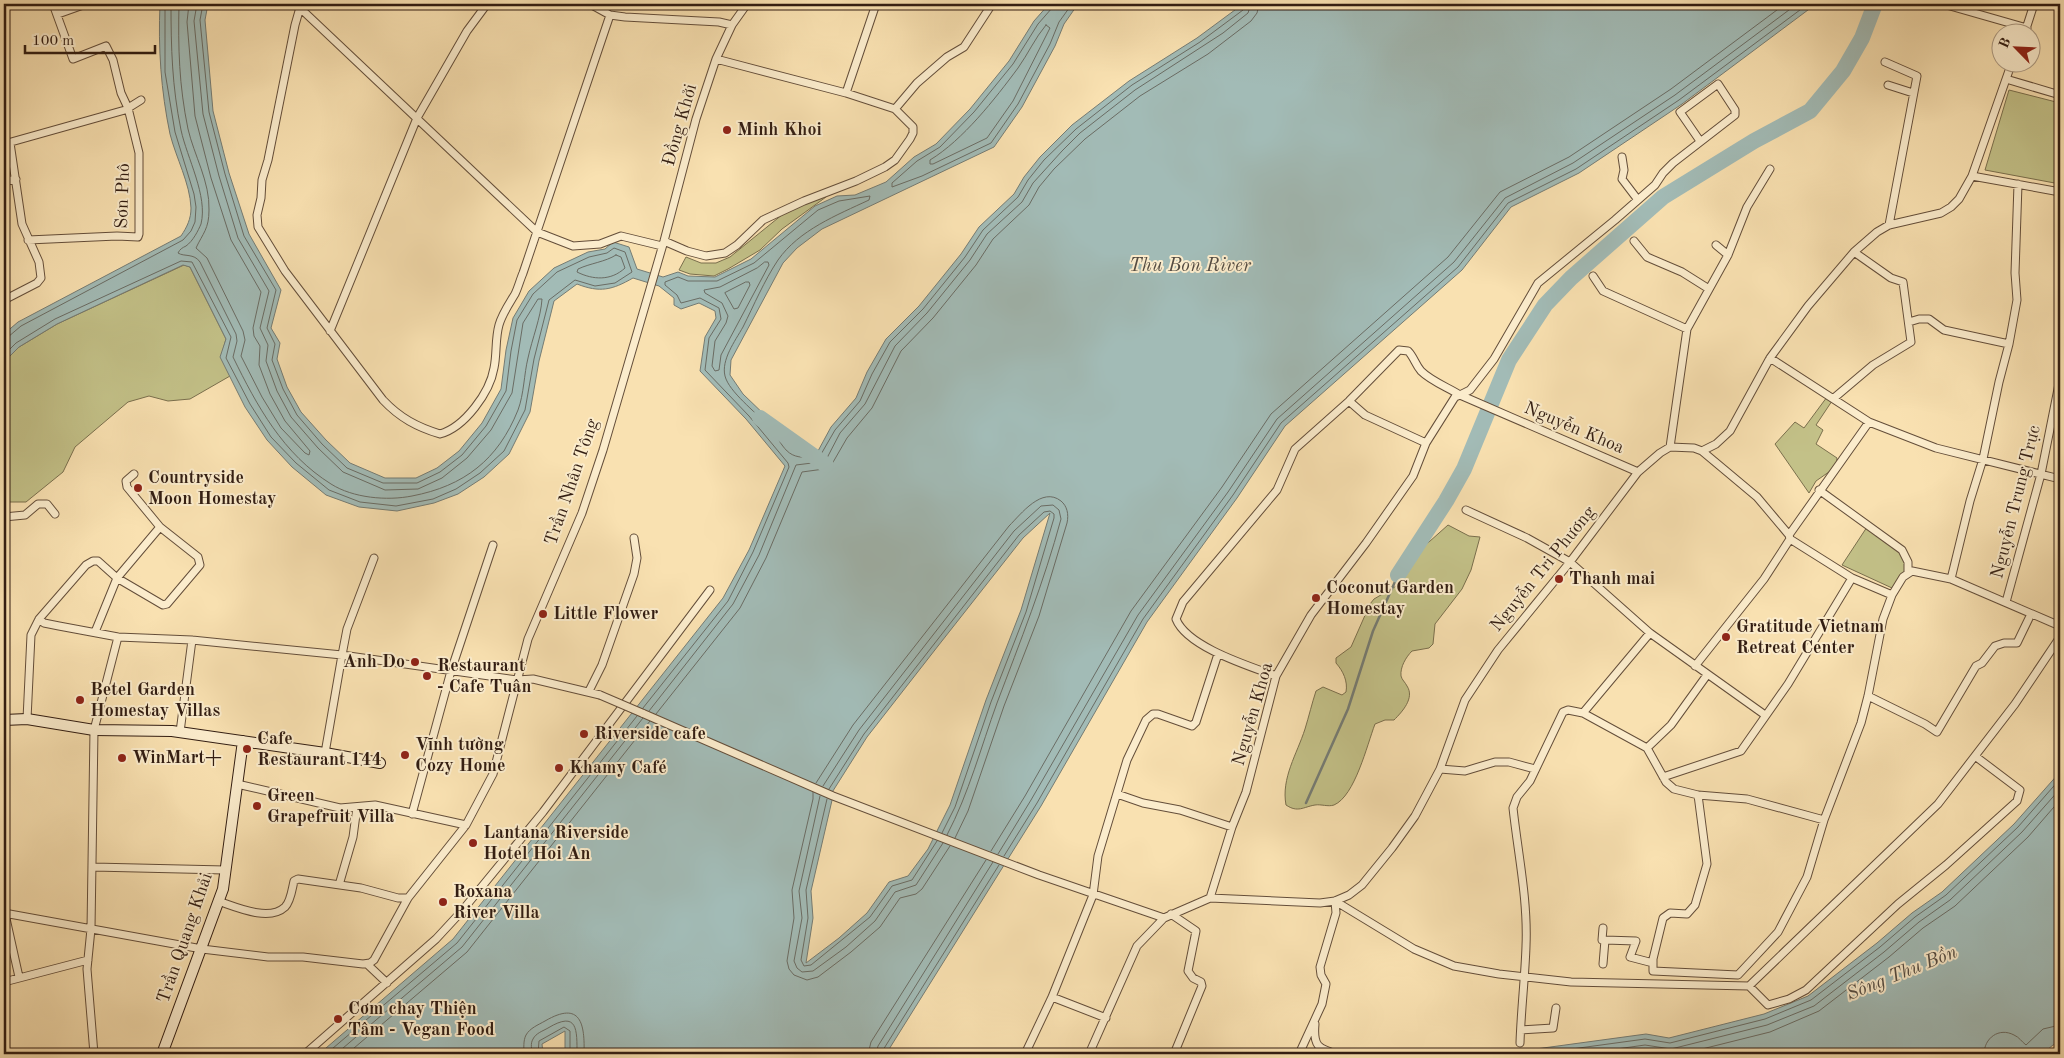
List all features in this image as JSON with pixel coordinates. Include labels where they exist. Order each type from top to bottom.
[{"type":"street","points":[[53,4],[73,59],[106,46],[113,60],[121,93],[128,108]]},
{"type":"street","points":[[58,14],[86,4]]},
{"type":"street","points":[[330,331],[417,118],[467,31],[487,4]]},
{"type":"street","points":[[590,4],[610,15],[719,22],[732,25]]},
{"type":"street","name":"Đồng Khởi","points":[[657,261],[696,118],[716,59],[732,25],[747,4]]},
{"type":"street","points":[[846,93],[876,4]]},
{"type":"street","points":[[895,109],[917,83],[947,57],[964,47],[992,4]]},
{"type":"street","points":[[1943,4],[2000,22]]},
{"type":"street","points":[[2028,22],[2034,4]]},
{"type":"street","points":[[610,15],[537,232],[516,292],[499,324],[490,383],[478,404],[446,433],[440,434],[410,423],[396,413],[330,331],[285,272],[258,226],[257,214],[261,198],[262,180],[268,160],[295,25],[301,6],[537,232],[573,246],[600,244],[621,236],[663,243],[706,256],[725,253],[738,245],[763,220],[885,167],[895,160],[913,133],[913,127],[895,109],[846,93],[716,59]]},
{"type":"street","points":[[1885,62],[1917,76],[1889,225]]},
{"type":"street","points":[[1702,451],[1716,444],[1730,431],[1770,358],[1808,306],[1854,252],[1877,232],[1889,225],[1941,213],[1959,199],[1972,176],[2008,72]]},
{"type":"street","points":[[2006,79],[2060,95]]},
{"type":"street","name":"Nguyễn Khoa","points":[[1210,898],[1232,827],[1246,792],[1276,676],[1311,615],[1366,543],[1388,509],[1413,476],[1426,443],[1451,402],[1460,394],[1470,390],[1494,359],[1538,283],[1638,200],[1655,185],[1663,173],[1735,115],[1735,110],[1718,84],[1680,112],[1700,142]]},
{"type":"street","points":[[1888,85],[1913,93]]},
{"type":"street","points":[[120,111],[121,93]]},
{"type":"street","points":[[4,300],[37,283],[40,278],[39,262],[22,224],[16,179],[7,144],[46,131],[120,111],[141,100]]},
{"type":"street","name":"Sơn Phô","points":[[28,240],[117,236],[138,237],[140,201],[139,154],[128,108]]},
{"type":"street","points":[[1622,157],[1624,170],[1622,179],[1638,200]]},
{"type":"street","points":[[1770,169],[1747,207],[1728,255],[1687,329],[1670,447],[1694,448],[1702,451],[1757,497],[1790,537],[1852,578],[1892,595]]},
{"type":"street","points":[[1972,176],[2060,192]]},
{"type":"street","points":[[4,182],[16,179]]},
{"type":"street","points":[[1951,579],[1970,501],[1983,459],[2017,300],[2015,273],[2018,184]]},
{"type":"street","points":[[1634,241],[1647,257],[1682,272],[1709,289]]},
{"type":"street","points":[[1716,245],[1728,255]]},
{"type":"street","points":[[1834,398],[1872,365],[1911,342],[1903,282],[1891,278],[1854,252]]},
{"type":"street","name":"Trần Nhân Tông","points":[[367,964],[374,960],[408,898],[466,826],[493,774],[528,639],[582,514],[657,261]]},
{"type":"street","points":[[1593,276],[1603,291],[1687,329]]},
{"type":"street","points":[[1909,322],[1929,319],[1944,330],[2009,344]]},
{"type":"street","points":[[1276,676],[1218,654],[1185,632],[1176,619],[1183,602],[1276,490],[1295,449],[1349,401],[1391,357],[1402,349],[1408,350],[1423,373],[1460,394]]},
{"type":"street","points":[[1770,358],[1869,422],[1936,448],[2060,479]]},
{"type":"street","name":"Nguyễn Trung Trực","points":[[2006,602],[2041,474],[2060,379]]},
{"type":"street","name":"Nguyễn Khoa","points":[[1460,394],[1638,472]]},
{"type":"street","points":[[1349,401],[1370,418],[1426,443]]},
{"type":"street","points":[[1695,666],[1764,579],[1819,490],[1869,422]]},
{"type":"street","name":"Nguyễn Tri Phương","points":[[1089,1054],[1137,946],[1167,916],[1210,898],[1320,903],[1335,901],[1349,895],[1362,885],[1415,816],[1440,769],[1465,700],[1498,650],[1570,562],[1638,472],[1670,447]]},
{"type":"street","points":[[27,719],[31,635],[39,618],[86,565],[93,561],[98,561],[117,578],[163,605],[166,604],[200,565],[198,557],[160,527],[127,488],[126,481],[134,474]]},
{"type":"street","points":[[1819,490],[1902,550],[1908,562],[1908,573]]},
{"type":"street","points":[[4,517],[24,515],[38,504],[47,504],[55,514]]},
{"type":"street","points":[[1466,510],[1527,538],[1570,562],[1650,633],[1765,715]]},
{"type":"street","points":[[95,632],[117,578],[160,527]]},
{"type":"street","points":[[589,691],[602,664],[634,574],[637,558],[634,538]]},
{"type":"street","points":[[412,814],[451,671],[493,545]]},
{"type":"street","points":[[325,753],[347,629],[374,558]]},
{"type":"street","points":[[1698,795],[1706,864],[1694,909],[1687,914],[1670,913],[1663,918],[1653,971],[1738,975],[1778,932],[1807,877],[1824,820],[1861,723],[1883,620],[1892,595],[1904,577],[1912,571],[1951,579],[2060,626]]},
{"type":"street","points":[[1663,777],[1741,750],[1788,684],[1852,578]]},
{"type":"street","points":[[305,1054],[436,939],[544,812],[710,590]]},
{"type":"street","points":[[1868,696],[1925,724],[1937,732],[1976,666],[1982,663],[1996,646],[2004,643],[2017,643],[2031,614]]},
{"type":"street","points":[[39,618],[44,622],[59,626],[118,637],[192,640],[342,655],[517,680],[533,679],[600,695],[833,796],[1093,895],[1167,916],[1196,931],[1188,971],[1193,978],[1201,982],[1202,986],[1174,1054]]},
{"type":"street","points":[[1583,713],[1650,633]]},
{"type":"street","points":[[94,1054],[88,992],[88,960],[93,867],[94,730],[118,637]]},
{"type":"street","points":[[1749,986],[1938,804],[2014,704],[2060,637]]},
{"type":"street","points":[[180,732],[192,640]]},
{"type":"street","points":[[1025,1054],[1052,997],[1093,895],[1098,856],[1127,760],[1150,716],[1158,714],[1192,726],[1196,722],[1218,654]]},
{"type":"street","points":[[1648,748],[1671,725],[1708,676]]},
{"type":"street","points":[[1520,1043],[1526,946],[1524,888],[1513,808],[1517,797],[1530,782],[1563,712],[1568,710],[1583,713],[1648,748],[1668,785],[1674,789],[1698,795],[1747,799],[1824,820]]},
{"type":"street","points":[[4,720],[27,719],[94,730],[180,732],[380,763]]},
{"type":"street","name":"Trần Quang Khải","points":[[162,1054],[202,949],[222,889],[243,741]]},
{"type":"street","points":[[1335,901],[1414,949],[1454,966],[1523,977],[1572,982],[1749,986],[1768,1005],[1789,999],[1806,990],[1898,904],[1946,865],[2017,801],[2020,790],[1975,756]]},
{"type":"street","points":[[1440,769],[1465,771],[1496,762],[1509,762],[1535,769]]},
{"type":"street","points":[[237,784],[340,808],[375,805],[466,826]]},
{"type":"street","points":[[1117,794],[1142,803],[1180,810],[1232,827]]},
{"type":"street","points":[[339,884],[353,837],[357,807]]},
{"type":"street","points":[[93,867],[225,870]]},
{"type":"street","points":[[218,901],[263,915],[285,907],[295,879],[339,884],[398,898],[408,898]]},
{"type":"street","points":[[1299,1054],[1322,1004],[1326,984],[1321,975],[1320,967],[1336,913],[1335,901]]},
{"type":"street","points":[[19,978],[4,914],[202,949],[268,957],[303,957],[367,964],[387,983]]},
{"type":"street","points":[[1603,928],[1602,940],[1636,941],[1630,957],[1653,963]]},
{"type":"street","points":[[1602,964],[1606,940]]},
{"type":"street","points":[[4,982],[88,960]]},
{"type":"street","points":[[1052,997],[1106,1018]]},
{"type":"street","points":[[1521,1030],[1553,1028],[1556,1008]]},
{"type":"street","points":[[1315,1022],[1314,1032],[1319,1047],[1322,1050],[1338,1054]]},
{"type":"shaded area","points":[[2009,90],[2060,103],[2060,184],[1985,170]]},
{"type":"shaded area","points":[[827,193],[826,197],[782,229],[760,250],[728,269],[714,276],[690,274],[679,270],[686,257],[701,263],[716,263],[730,257],[783,214]]},
{"type":"shaded area","points":[[184,265],[190,267],[226,339],[221,357],[230,376],[190,399],[168,401],[149,396],[128,402],[75,447],[63,472],[26,502],[4,502],[4,362],[19,347],[57,324]]},
{"type":"shaded area","points":[[1827,397],[1834,398],[1816,425],[1823,430],[1816,444],[1837,458],[1836,467],[1816,481],[1809,493],[1775,444],[1795,422],[1804,428]]},
{"type":"shaded area","points":[[1448,525],[1469,536],[1480,537],[1471,570],[1462,589],[1435,624],[1433,644],[1429,648],[1412,651],[1404,662],[1401,676],[1409,691],[1409,700],[1394,720],[1385,720],[1375,724],[1354,781],[1341,800],[1332,806],[1315,805],[1300,809],[1294,809],[1286,805],[1285,795],[1288,776],[1316,691],[1323,687],[1342,695],[1346,692],[1346,680],[1336,663],[1336,658],[1351,647],[1374,599],[1398,585],[1420,550]]},
{"type":"shaded area","points":[[1867,527],[1902,550],[1908,569],[1892,588],[1842,565]]},
{"type":"water","name":"Thu Bon River","points":[[160,4],[208,4],[205,20],[213,111],[229,173],[249,234],[281,290],[271,328],[280,343],[277,359],[287,387],[301,412],[350,463],[385,478],[416,478],[437,468],[459,451],[482,423],[501,389],[506,350],[513,318],[529,291],[554,268],[588,252],[605,249],[613,242],[629,247],[637,269],[663,277],[678,272],[688,276],[715,277],[751,259],[815,206],[837,196],[855,195],[886,182],[914,157],[936,144],[970,109],[1009,61],[1034,21],[1049,4],[1078,4],[1064,24],[1055,46],[1022,107],[994,147],[822,229],[797,248],[783,263],[731,360],[730,375],[743,394],[772,422],[790,448],[799,453],[818,451],[831,427],[856,398],[867,372],[886,339],[919,306],[961,254],[979,227],[1014,194],[1024,177],[1040,157],[1072,125],[1129,81],[1197,38],[1243,4],[1816,4],[1682,104],[1579,173],[1511,207],[1462,270],[1285,426],[1237,498],[1147,622],[1041,806],[886,1054],[565,1054],[565,1031],[542,1044],[543,1054],[319,1054],[453,939],[723,598],[749,550],[785,466],[746,419],[700,371],[705,337],[716,318],[715,311],[699,303],[681,309],[674,305],[674,298],[659,286],[633,278],[606,289],[592,289],[577,284],[554,301],[539,361],[530,412],[509,454],[484,477],[458,494],[434,503],[397,511],[359,507],[326,495],[292,467],[267,440],[245,407],[220,357],[226,339],[190,267],[183,265],[57,324],[19,347],[4,362],[4,334],[18,322],[181,236],[187,226],[191,212],[190,199],[170,134],[164,102],[159,20]],"holes":[[[1050,513],[1021,610],[986,700],[950,805],[928,849],[908,876],[889,882],[867,913],[839,938],[806,963],[813,918],[811,891],[833,796],[831,794],[867,737],[1023,538]]]},
{"type":"water","name":"Sông Thu Bồn","points":[[2060,772],[2060,1043],[2053,1045],[2042,1054],[2013,1054],[2004,1051],[2000,1054],[1499,1054],[1646,1034],[1669,1038],[1764,1014],[1808,996],[1877,943],[1912,913],[1942,892],[2014,824]]},
{"type":"waterway","points":[[1398,575],[1446,501],[1464,469],[1509,360],[1545,305],[1571,278],[1663,197],[1754,141],[1810,111],[1843,71],[1862,38],[1875,4]]},
{"type":"waterway","points":[[760,418],[826,465]]},
{"type":"waterway","points":[[1306,803],[1348,709],[1373,631],[1398,575]]},
{"type":"place","name":"Minh Khoi","points":[[727,130]]},
{"type":"place","name":"Countryside Moon Homestay","points":[[138,488]]},
{"type":"place","name":"Thanh mai","points":[[1559,579]]},
{"type":"place","name":"Coconut Garden Homestay","points":[[1316,598]]},
{"type":"place","name":"Little Flower","points":[[543,614]]},
{"type":"place","name":"Gratitude Vietnam Retreat Center","points":[[1726,637]]},
{"type":"place","name":"Anh Do","points":[[415,662]]},
{"type":"place","name":"Restaurant - Cafe Tuân","points":[[427,676]]},
{"type":"place","name":"Betel Garden Homestay Villas","points":[[80,700]]},
{"type":"place","name":"Riverside cafe","points":[[584,734]]},
{"type":"place","name":"Cafe Restaurant 144","points":[[247,749]]},
{"type":"place","name":"Vĩnh tường Cozy Home","points":[[405,755]]},
{"type":"place","name":"WinMart+","points":[[122,758]]},
{"type":"place","name":"Khamy Café","points":[[559,768]]},
{"type":"place","name":"Green Grapefruit Villa","points":[[257,806]]},
{"type":"place","name":"Lantana Riverside Hotel Hoi An","points":[[473,843]]},
{"type":"place","name":"Roxana River Villa","points":[[443,902]]},
{"type":"place","name":"Cơm chay Thiện Tâm - Vegan Food","points":[[338,1019]]}]
